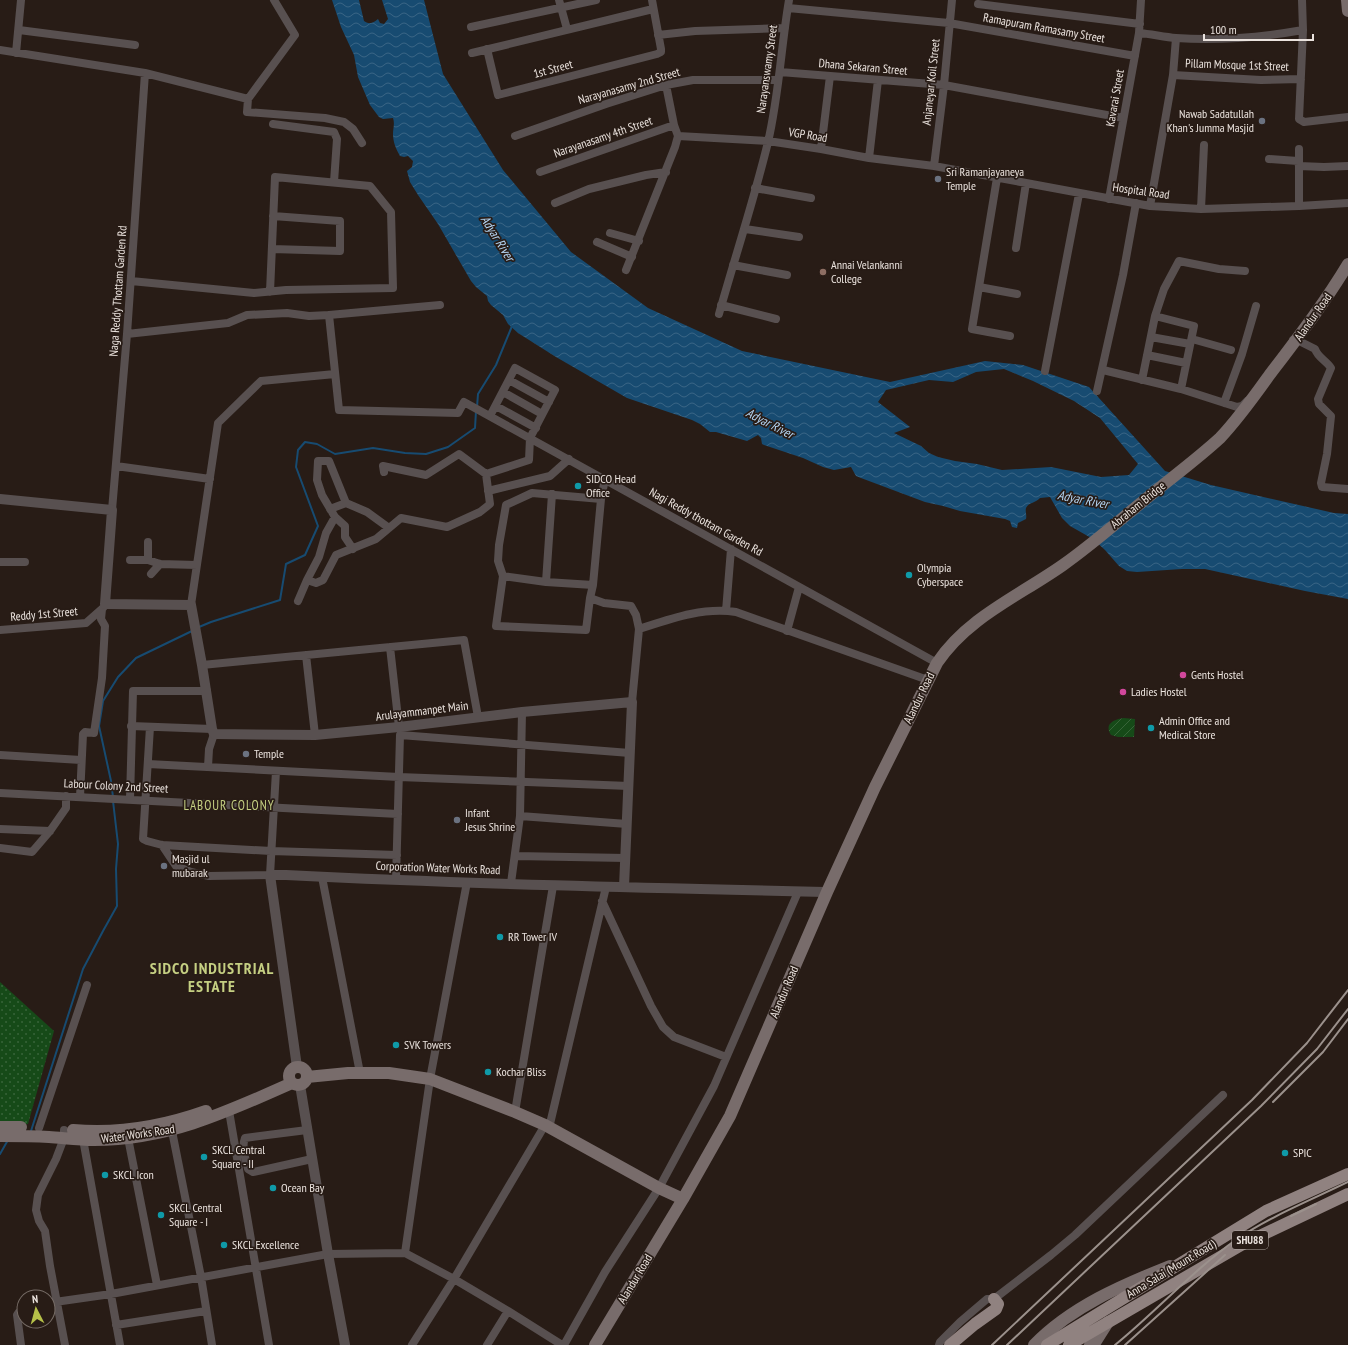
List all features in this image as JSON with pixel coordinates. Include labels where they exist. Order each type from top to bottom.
[{"type":"main road","points":[[1347,0],[1348,11]]},
{"type":"main road","name":"Alandur Road","points":[[1294,344],[1333,289],[1348,264]]},
{"type":"main road","name":"Abraham Bridge","points":[[960,634],[989,612],[1063,565],[1214,444],[1234,423],[1294,344]]},
{"type":"main road","name":"Alandur Road","points":[[595,1345],[683,1199],[730,1116],[827,892],[875,787],[937,663],[944,652],[960,634]]},
{"type":"main road","points":[[297,1077],[360,1073],[389,1073],[430,1079],[515,1112],[547,1127],[659,1188],[683,1199]]},
{"type":"main road","name":"Water Works Road","points":[[64,1134],[84,1131],[144,1128],[188,1122],[229,1111],[297,1077]]},
{"type":"main road","name":"Water Works Road","points":[[0,1127],[64,1134],[83,1139],[95,1140],[128,1138],[172,1131],[225,1104],[297,1077]]},
{"type":"main road","name":"Water Works Road","points":[[0,1136],[32,1131]]},
{"type":"main road","name":"Anna Salai (Mount Road)","points":[[1064,1341],[1189,1258],[1266,1212],[1348,1174]]},
{"type":"main road","name":"Anna Salai (Mount Road)","points":[[1064,1341],[1108,1322],[1241,1245],[1348,1194]]},
{"type":"main road","points":[[1034,1345],[1063,1320],[1086,1304],[1143,1277],[1189,1258]]},
{"type":"main road","points":[[951,1344],[996,1309],[998,1304],[994,1299]]},
{"type":"main road","points":[[1090,1345],[1096,1341],[1108,1322]]},
{"type":"main road","name":"SHU88","points":[[1047,1345],[1064,1341]]},
{"type":"street","points":[[16,53],[22,0]]},
{"type":"street","points":[[274,0],[295,35],[248,99],[247,112],[318,118],[344,122],[353,129],[362,143]]},
{"type":"street","points":[[471,27],[560,3],[596,0]]},
{"type":"street","points":[[652,0],[658,35],[694,31],[785,28]]},
{"type":"street","name":"Anjaneyar Koil Street","points":[[934,166],[944,85],[952,0]]},
{"type":"street","name":"Kavarai Street","points":[[1109,199],[1135,56],[1141,0]]},
{"type":"street","points":[[1302,0],[1303,30],[1299,119],[1304,122],[1348,117]]},
{"type":"street","points":[[560,3],[567,29]]},
{"type":"street","name":"Ramapuram Ramasamy Street","points":[[789,4],[949,23],[1135,56]]},
{"type":"street","name":"Narayanswamy Street","points":[[719,314],[745,229],[768,140],[780,72],[789,4]]},
{"type":"street","points":[[978,4],[1139,28],[1176,38],[1200,39],[1246,37],[1303,30]]},
{"type":"street","points":[[472,53],[653,9]]},
{"type":"street","points":[[19,30],[135,45]]},
{"type":"street","name":"1st Street","points":[[498,95],[660,53],[661,49],[658,35]]},
{"type":"street","points":[[1150,206],[1173,75],[1176,38]]},
{"type":"street","points":[[487,49],[501,104]]},
{"type":"street","points":[[0,50],[144,73],[248,99]]},
{"type":"street","name":"Dhana Sekaran Street","points":[[780,72],[944,85],[1123,118]]},
{"type":"street","name":"Naga Reddy Thottam Garden Rd","points":[[112,510],[131,281],[144,73]]},
{"type":"street","name":"Pillam Mosque 1st Street","points":[[1173,75],[1261,80],[1301,79]]},
{"type":"street","points":[[821,149],[830,76]]},
{"type":"street","name":"Narayanasamy 2nd Street","points":[[515,136],[666,85],[693,80],[778,80]]},
{"type":"street","points":[[869,158],[878,80]]},
{"type":"street","points":[[626,270],[676,147],[678,136],[674,125],[666,85]]},
{"type":"street","points":[[273,124],[334,132],[337,139],[334,182]]},
{"type":"street","name":"Narayanasamy 4th Street","points":[[540,172],[674,125]]},
{"type":"street","name":"VGP Road","points":[[678,136],[768,140],[869,158],[934,166]]},
{"type":"street","points":[[1201,209],[1204,145]]},
{"type":"street","points":[[1299,149],[1299,206]]},
{"type":"street","points":[[1269,159],[1298,161],[1299,166]]},
{"type":"street","name":"Hospital Road","points":[[934,166],[1150,206],[1201,209],[1348,203]]},
{"type":"street","points":[[1299,166],[1348,166]]},
{"type":"street","points":[[555,203],[590,189],[646,175],[666,172]]},
{"type":"street","points":[[131,281],[254,293],[393,288],[391,212],[370,186],[275,177],[270,292]]},
{"type":"street","points":[[997,178],[972,329],[1010,336]]},
{"type":"street","points":[[1016,248],[1026,183]]},
{"type":"street","points":[[755,188],[811,198]]},
{"type":"street","points":[[1045,371],[1079,194]]},
{"type":"street","points":[[1097,391],[1125,269],[1136,203]]},
{"type":"street","points":[[272,249],[340,251],[340,221],[273,216]]},
{"type":"street","points":[[745,229],[799,238]]},
{"type":"street","points":[[610,233],[639,241]]},
{"type":"street","points":[[597,242],[632,257]]},
{"type":"street","points":[[1142,380],[1155,316],[1164,289],[1179,261],[1219,269],[1245,271]]},
{"type":"street","points":[[733,265],[787,275]]},
{"type":"street","points":[[979,288],[1017,294]]},
{"type":"street","points":[[127,334],[228,323],[248,315],[329,315],[440,305]]},
{"type":"street","points":[[721,305],[776,319]]},
{"type":"street","points":[[1224,403],[1242,354],[1256,306]]},
{"type":"street","points":[[208,767],[212,732],[207,692],[191,605],[218,423],[260,381],[335,374],[329,315]]},
{"type":"street","points":[[1155,316],[1194,326],[1181,389]]},
{"type":"street","points":[[1151,336],[1231,350]]},
{"type":"street","points":[[1103,370],[1181,389],[1237,407],[1242,406],[1291,340],[1294,344],[1315,349],[1317,355],[1331,368],[1318,399],[1319,404],[1331,416],[1327,454],[1321,483],[1322,487],[1348,489]]},
{"type":"street","points":[[1147,355],[1186,363]]},
{"type":"street","points":[[486,474],[529,460],[530,438],[555,390],[515,368],[490,416]]},
{"type":"street","name":"Nagi Reddy thottam Garden Rd","points":[[335,374],[339,410],[458,414],[464,402],[937,663]]},
{"type":"street","points":[[509,380],[549,402]]},
{"type":"street","points":[[502,392],[542,414]]},
{"type":"street","points":[[496,406],[536,428]]},
{"type":"street","points":[[307,580],[316,583],[323,580],[336,554],[376,539],[401,518],[447,528],[480,512],[490,504],[486,474],[459,454],[426,475],[383,466],[384,472]]},
{"type":"street","points":[[488,491],[550,476],[569,459]]},
{"type":"street","points":[[352,548],[345,537],[345,526],[333,513],[322,495],[317,480],[318,461],[329,461],[346,503],[367,512],[389,528]]},
{"type":"street","points":[[116,466],[210,479]]},
{"type":"street","points":[[601,499],[532,493],[506,505],[499,545],[498,561],[503,576],[496,626],[586,630],[593,585],[601,499],[605,479]]},
{"type":"street","points":[[546,582],[552,494]]},
{"type":"street","points":[[0,498],[112,510],[101,619],[105,626],[102,678],[94,733],[85,732],[84,734],[81,760],[80,797]]},
{"type":"street","points":[[298,601],[319,557],[333,513],[346,503]]},
{"type":"street","points":[[148,542],[148,560]]},
{"type":"street","points":[[726,611],[731,549]]},
{"type":"street","points":[[130,560],[148,560],[160,564],[197,565]]},
{"type":"street","points":[[0,562],[25,562]]},
{"type":"street","points":[[151,574],[160,564]]},
{"type":"street","points":[[503,576],[546,582],[593,585]]},
{"type":"street","points":[[787,631],[799,586]]},
{"type":"street","points":[[590,598],[604,603],[631,606],[636,615],[639,629],[632,702],[624,887]]},
{"type":"street","points":[[103,606],[191,605]]},
{"type":"street","name":"Reddy 1st Street","points":[[0,630],[86,623],[103,606]]},
{"type":"street","points":[[639,629],[685,614],[726,611],[736,612],[928,680]]},
{"type":"street","points":[[202,665],[464,640],[478,717]]},
{"type":"street","points":[[390,647],[400,731],[396,880]]},
{"type":"street","points":[[306,655],[314,735]]},
{"type":"street","points":[[130,799],[133,691],[207,692]]},
{"type":"street","name":"Arulayammanpet Main","points":[[212,732],[314,735],[400,731],[478,717],[632,702]]},
{"type":"street","points":[[511,884],[520,816],[523,744],[522,712]]},
{"type":"street","points":[[132,726],[212,732]]},
{"type":"street","points":[[150,727],[143,839],[162,845],[271,851],[397,855]]},
{"type":"street","points":[[400,731],[523,744],[630,753]]},
{"type":"street","name":"Labour Colony 2nd Street","points":[[0,755],[81,760]]},
{"type":"street","points":[[148,764],[399,777],[629,786]]},
{"type":"street","points":[[276,771],[270,875],[297,1077],[345,1345]]},
{"type":"street","name":"Labour Colony 2nd Street","points":[[0,792],[398,814]]},
{"type":"street","points":[[0,848],[32,852],[50,831],[66,808],[66,796]]},
{"type":"street","points":[[520,816],[627,824]]},
{"type":"street","points":[[0,829],[50,831]]},
{"type":"street","points":[[162,845],[176,866],[191,872],[209,876],[270,875]]},
{"type":"street","points":[[515,856],[626,858]]},
{"type":"street","name":"Corporation Water Works Road","points":[[270,875],[553,886],[827,892]]},
{"type":"street","points":[[322,877],[360,1073]]},
{"type":"street","points":[[404,1253],[430,1079],[467,882]]},
{"type":"street","points":[[515,1112],[553,886]]},
{"type":"street","points":[[412,1345],[547,1127],[606,887]]},
{"type":"street","points":[[57,1301],[111,1294],[328,1254],[404,1253],[454,1279],[563,1345],[605,1272],[659,1188],[714,1086],[798,892]]},
{"type":"street","points":[[602,901],[651,1006],[663,1027],[674,1037],[726,1057]]},
{"type":"street","points":[[32,1131],[87,985]]},
{"type":"street","points":[[939,1345],[940,1342],[960,1322],[987,1299],[994,1299],[1051,1255],[1074,1235],[1223,1095]]},
{"type":"street","points":[[229,1111],[269,1345]]},
{"type":"street","points":[[307,1130],[245,1138],[243,1148],[248,1169],[253,1172],[312,1159]]},
{"type":"street","points":[[172,1131],[201,1277],[212,1345]]},
{"type":"street","points":[[64,1134],[56,1160],[38,1195],[36,1210],[39,1221],[45,1231],[65,1345]]},
{"type":"street","points":[[128,1138],[157,1285]]},
{"type":"street","points":[[83,1139],[120,1345]]},
{"type":"street","points":[[116,1325],[206,1311]]},
{"type":"street","points":[[487,1345],[508,1311]]},
{"type":"street","points":[[19,1329],[21,1345]]},
{"type":"green space","points":[[1123,718],[1135,719],[1134,737],[1118,737],[1111,735],[1109,725],[1113,721]]},
{"type":"green space","points":[[0,982],[54,1031],[28,1124],[0,1123]]},
{"type":"water","name":"Adyar River","points":[[332,0],[359,0],[364,21],[371,23],[378,19],[380,23],[384,24],[388,19],[382,0],[424,0],[443,74],[503,170],[571,252],[648,308],[742,351],[890,382],[985,361],[1023,365],[1089,387],[1165,471],[1211,485],[1334,513],[1348,514],[1348,599],[1205,569],[1137,572],[1127,571],[1119,566],[1093,539],[1070,526],[1062,518],[1050,497],[1040,498],[1027,506],[1026,519],[1018,523],[1017,528],[1012,527],[1010,521],[1005,519],[960,511],[925,502],[856,476],[851,467],[834,470],[823,467],[803,458],[764,445],[762,444],[761,438],[758,435],[747,441],[716,432],[710,432],[692,420],[627,398],[518,333],[508,324],[503,315],[491,305],[487,296],[471,281],[438,224],[410,182],[407,171],[412,167],[413,161],[408,156],[400,156],[397,151],[393,137],[393,118],[383,119],[379,117],[370,105],[358,77],[354,55],[341,27]],"holes":[[[1004,369],[1074,401],[1100,418],[1138,464],[1129,475],[1101,477],[1051,467],[1002,470],[938,457],[929,453],[921,446],[894,433],[910,427],[878,402],[886,390],[929,380],[953,382],[976,372]]]},
{"type":"waterway","points":[[477,407],[478,394],[496,365],[512,326]]},
{"type":"waterway","points":[[199,627],[280,600],[286,564],[305,555],[318,526],[296,467],[298,450],[305,442],[317,444],[335,454],[373,448],[405,453],[426,454],[448,447],[475,428],[476,411]]},
{"type":"waterway","points":[[113,797],[99,726],[103,701],[118,677],[136,658],[192,631]]},
{"type":"waterway","points":[[31,1131],[83,969],[117,906],[116,869],[118,844],[113,801]]},
{"type":"waterway","points":[[0,1154],[8,1140]]},
{"type":"railway","points":[[992,1345],[1252,1100],[1307,1043],[1348,990]]},
{"type":"railway","points":[[1007,1345],[1261,1106],[1317,1049],[1348,1009]]},
{"type":"railway","points":[[1273,1102],[1323,1052],[1348,1019]]},
{"type":"railway","points":[[1115,1345],[1190,1277],[1237,1239],[1277,1216],[1348,1182]]},
{"type":"railway","points":[[1291,1216],[1316,1204]]},
{"type":"railway","points":[[1125,1345],[1225,1255]]},
{"type":"place","name":"Nawab Sadatullah Khan's Jumma Masjid","points":[[1262,121]]},
{"type":"place","name":"Sri Ramanjayaneya Temple","points":[[938,179]]},
{"type":"place","name":"Annai Velankanni College","points":[[823,272]]},
{"type":"place","name":"SIDCO Head Office","points":[[578,486]]},
{"type":"place","name":"Olympia Cyberspace","points":[[909,575]]},
{"type":"place","name":"Gents Hostel","points":[[1183,675]]},
{"type":"place","name":"Ladies Hostel","points":[[1123,692]]},
{"type":"place","name":"Admin Office and Medical Store","points":[[1151,728]]},
{"type":"place","name":"Temple","points":[[246,754]]},
{"type":"place","name":"Infant Jesus Shrine","points":[[457,820]]},
{"type":"place","name":"Masjid ul mubarak","points":[[164,866]]},
{"type":"place","name":"RR Tower IV","points":[[500,937]]},
{"type":"place","name":"SVK Towers","points":[[396,1045]]},
{"type":"place","name":"Kochar Bliss","points":[[488,1072]]},
{"type":"place","name":"SPIC","points":[[1285,1153]]},
{"type":"place","name":"SKCL Central Square - II","points":[[204,1157]]},
{"type":"place","name":"SKCL Icon","points":[[105,1175]]},
{"type":"place","name":"Ocean Bay","points":[[273,1188]]},
{"type":"place","name":"SKCL Central Square - I","points":[[161,1215]]},
{"type":"place","name":"SKCL Excellence","points":[[224,1245]]},
{"type":"district","name":"LABOUR COLONY","points":[[229,805]]},
{"type":"district","name":"SIDCO INDUSTRIAL ESTATE","points":[[212,977]]}]
